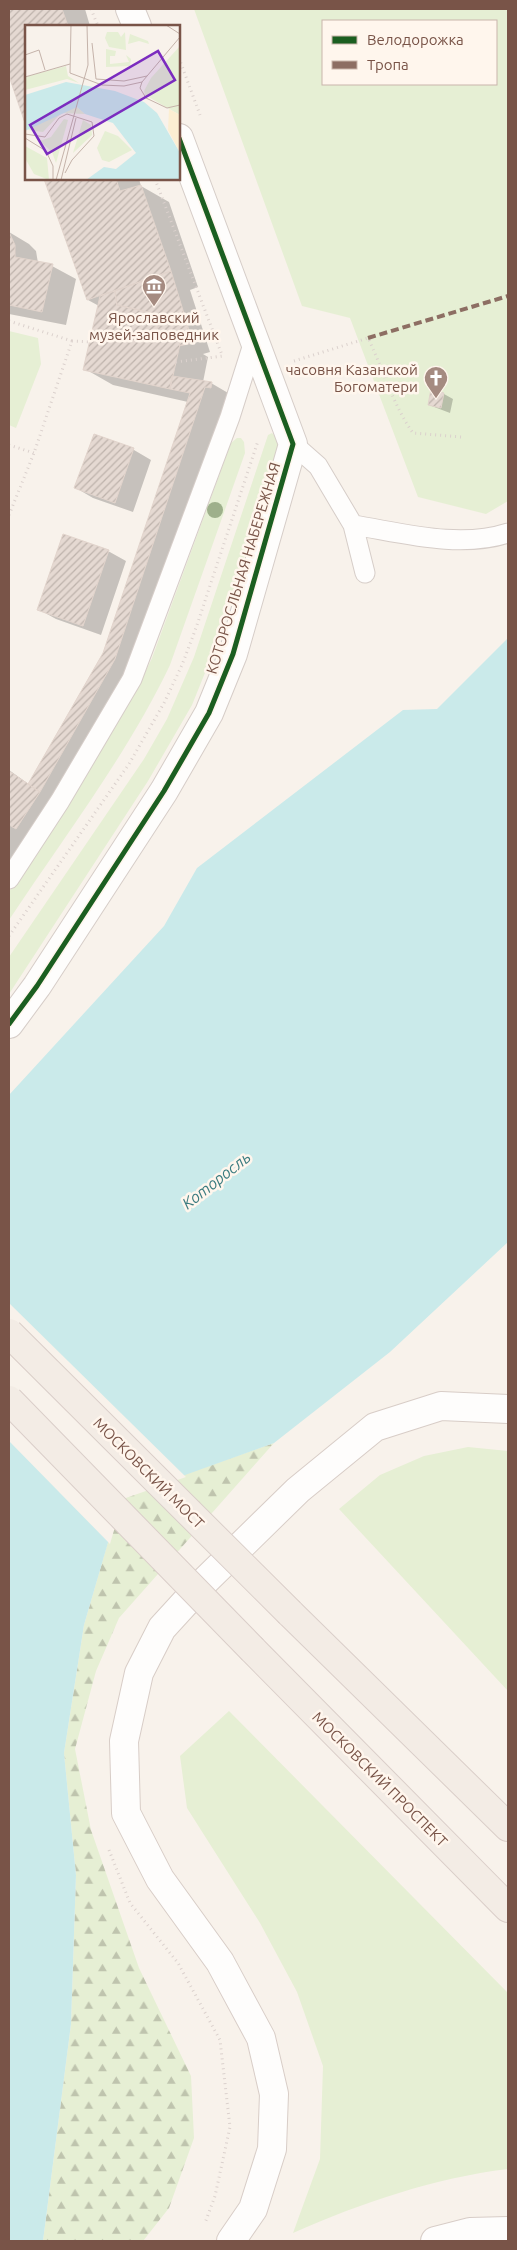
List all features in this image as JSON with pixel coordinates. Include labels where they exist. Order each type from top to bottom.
[{"type":"main road","points":[[130,9],[137,25]]},
{"type":"main road","points":[[180,141],[293,444]]},
{"type":"main road","name":"КОТОРОСЛЬНАЯ НАБЕРЕЖНАЯ","points":[[9,1024],[33,992],[164,791],[209,713],[233,654],[293,444]]},
{"type":"main road","name":"МОСКОВСКИЙ МОСТ","points":[[9,1333],[508,1827]]},
{"type":"main road","name":"МОСКОВСКИЙ ПРОСПЕКТ","points":[[9,1400],[508,1908]]},
{"type":"main road","points":[[231,2241],[253,2210],[272,2149],[274,2094],[261,2038],[220,1962],[160,1879],[126,1813],[124,1740],[139,1672],[162,1628],[205,1581],[298,1490],[375,1427],[441,1406],[508,1409]]},
{"type":"main road","points":[[435,2241],[470,2232],[508,2231]]},
{"type":"lane","points":[[9,879],[60,801],[132,679],[230,417],[254,341]]},
{"type":"lane","points":[[293,444],[318,466],[353,525],[365,573]]},
{"type":"lane","points":[[353,525],[437,540],[496,537],[508,532]]},
{"type":"path","points":[[91,9],[98,25]]},
{"type":"path","points":[[155,180],[223,356],[176,362]]},
{"type":"path","points":[[9,321],[72,341],[91,342]]},
{"type":"path","points":[[291,362],[368,338],[384,370],[401,416],[413,432],[461,437]]},
{"type":"path","points":[[9,515],[34,453],[72,341]]},
{"type":"path","points":[[9,445],[34,453]]},
{"type":"path","points":[[105,1842],[130,1903],[178,1963],[220,2040],[230,2127],[215,2196],[202,2232]]},
{"type":"green space","points":[[194,9],[508,9],[508,501],[486,514],[418,497],[350,318],[302,306]]},
{"type":"green space","points":[[9,331],[38,338],[41,364],[16,428],[9,425]]},
{"type":"green space","points":[[272,433],[278,439],[278,453],[215,648],[192,705],[148,781],[9,994],[9,957],[144,759],[167,719],[194,657],[268,435]]},
{"type":"green space","points":[[237,438],[241,438],[244,442],[245,453],[170,665],[115,763],[9,920],[9,892],[116,725],[152,658],[231,443]]},
{"type":"green space","points":[[274,1443],[119,1618],[96,1671],[75,1749],[91,1830],[139,1968],[191,2076],[194,2138],[169,2208],[143,2241],[43,2241],[71,2024],[76,1875],[64,1753],[84,1625],[121,1497]]},
{"type":"green space","points":[[468,1447],[508,1451],[508,1691],[339,1509],[380,1475],[424,1456]]},
{"type":"green space","points":[[229,1711],[508,1993],[508,2169],[425,2185],[398,2193],[293,2233],[320,2159],[323,2066],[297,1992],[260,1923],[187,1808],[180,1756]]},
{"type":"water","name":"Которосль","points":[[508,638],[508,1242],[390,1352],[274,1443],[121,1498],[84,1625],[64,1753],[76,1875],[71,2024],[43,2241],[9,2241],[9,1095],[164,926],[197,868],[403,710],[437,709]]},
{"type":"pier","points":[[9,1303],[186,1477],[123,1499],[110,1544],[9,1441]]},
{"type":"building","points":[[9,9],[62,9],[68,25],[25,25],[25,123],[9,76]]},
{"type":"building","points":[[44,180],[116,180],[120,191],[141,185],[171,271],[87,300]]},
{"type":"building","points":[[9,232],[15,245],[15,257],[53,264],[42,312],[9,305]]},
{"type":"building","points":[[171,271],[193,343],[179,346],[181,340],[156,335],[161,315],[117,305],[115,291]]},
{"type":"building","points":[[115,291],[117,305],[161,315],[156,335],[181,340],[170,389],[83,370],[100,296]]},
{"type":"building","points":[[172,376],[212,382],[211,388],[205,387],[115,659],[40,792],[28,784],[103,653],[190,393],[170,389]]},
{"type":"building","name":"часовня Казанской Богоматери","points":[[431,389],[444,393],[441,408],[428,405]]},
{"type":"building","points":[[94,434],[134,448],[115,503],[74,488]]},
{"type":"building","points":[[63,534],[109,550],[83,626],[37,610]]},
{"type":"building","points":[[9,771],[40,792],[16,829],[9,825]]},
{"type":"marked path","points":[[368,338],[508,296]]},
{"type":"cycle path","points":[[9,1024],[37,986],[164,791],[209,713],[233,654],[293,444],[180,141]]},
{"type":"place","name":"Ярославский музей-заповедник","points":[[154,307]]},
{"type":"place","name":"часовня Казанской Богоматери","points":[[436,399]]}]
